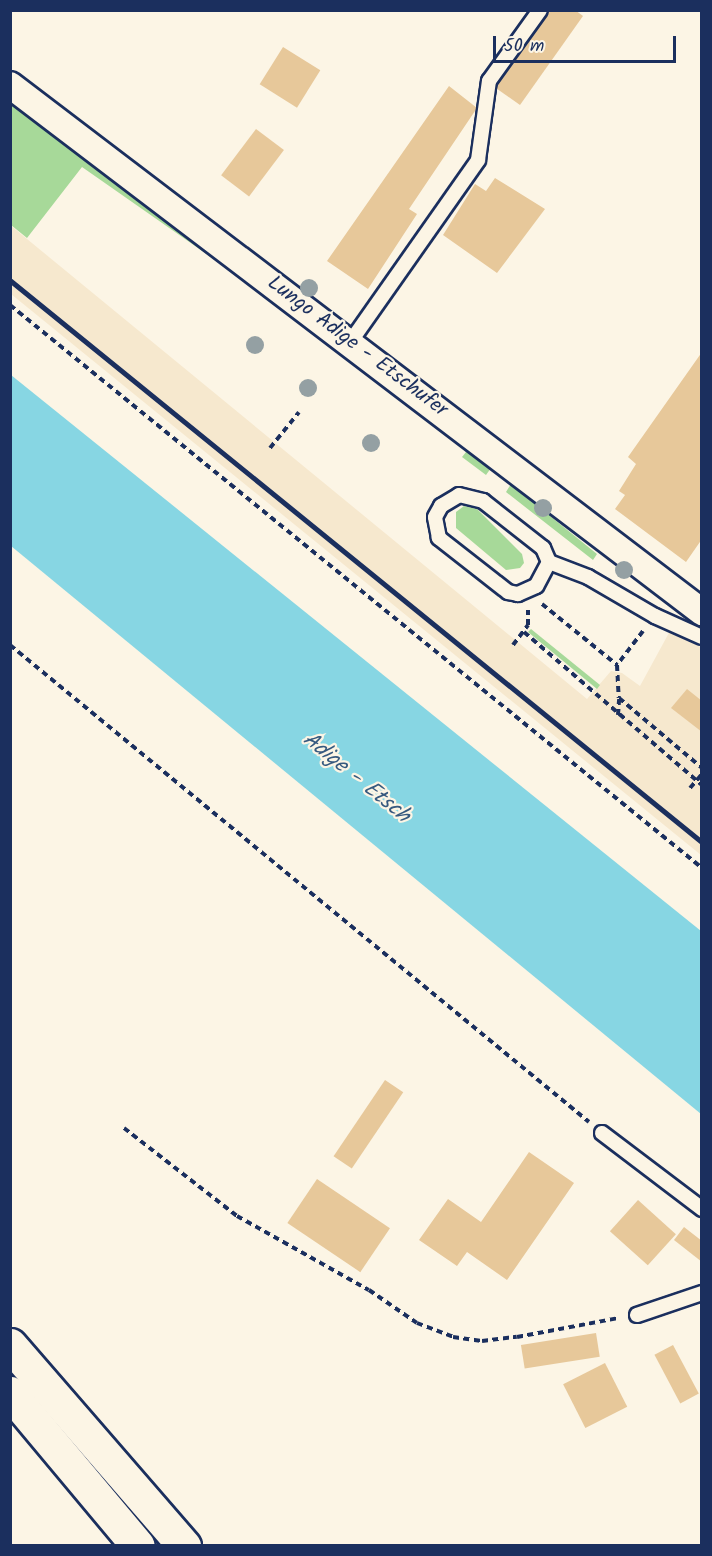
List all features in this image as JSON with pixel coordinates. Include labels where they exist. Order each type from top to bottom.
[{"type":"highway","points":[[10,1345],[184,1545]]},
{"type":"highway","points":[[10,1393],[138,1545]]},
{"type":"street","name":"Lungo Adige - Etschufer","points":[[10,85],[351,341],[702,612]]},
{"type":"lane","points":[[351,341],[478,160],[489,81],[540,10]]},
{"type":"lane","points":[[459,495],[483,501],[543,548],[549,562],[543,577],[529,591],[508,592],[490,582],[439,538],[434,527],[441,506],[459,495]]},
{"type":"lane","points":[[549,562],[588,577],[655,616],[702,637]]},
{"type":"lane","points":[[602,1133],[702,1209]]},
{"type":"lane","points":[[637,1315],[702,1293]]},
{"type":"path","points":[[10,305],[702,868]]},
{"type":"path","points":[[270,448],[299,412]]},
{"type":"path","points":[[513,645],[528,625],[529,591]]},
{"type":"path","points":[[529,591],[617,665]]},
{"type":"path","points":[[618,716],[617,665],[655,616]]},
{"type":"path","points":[[524,632],[618,716],[702,785]]},
{"type":"path","points":[[10,645],[602,1133]]},
{"type":"path","points":[[619,698],[702,768]]},
{"type":"path","points":[[690,788],[702,774]]},
{"type":"path","points":[[124,1128],[237,1216],[369,1290],[417,1323],[453,1337],[482,1341],[518,1337],[637,1315]]},
{"type":"shaded area","points":[[10,225],[587,699],[611,671],[622,673],[640,686],[670,631],[701,647],[701,855],[11,294]]},
{"type":"green space","points":[[10,91],[557,505],[550,516],[597,554],[593,560],[506,492],[511,484],[491,468],[486,475],[462,457],[470,447],[288,311],[82,167],[27,238],[11,225]]},
{"type":"green space","points":[[464,506],[477,509],[522,554],[524,563],[520,568],[506,570],[456,528],[456,512]]},
{"type":"green space","points":[[531,629],[600,685],[597,689],[528,632]]},
{"type":"water","name":"Adige - Etsch","points":[[11,375],[701,931],[701,1114],[11,546]]},
{"type":"building","points":[[546,10],[575,10],[583,16],[520,105],[493,86]]},
{"type":"building","points":[[283,47],[320,70],[297,108],[260,84]]},
{"type":"building","points":[[449,86],[477,108],[409,209],[417,214],[368,289],[327,261]]},
{"type":"building","points":[[256,129],[284,150],[249,196],[221,175]]},
{"type":"building","points":[[495,178],[545,209],[497,273],[443,235],[475,184],[486,191]]},
{"type":"building","points":[[702,352],[702,539],[686,562],[615,509],[625,495],[619,491],[636,464],[628,457]]},
{"type":"building","points":[[687,689],[702,701],[702,732],[671,708]]},
{"type":"building","points":[[385,1080],[403,1092],[352,1169],[334,1156]]},
{"type":"building","points":[[529,1152],[574,1183],[507,1280],[467,1252],[457,1266],[419,1240],[448,1199],[481,1222]]},
{"type":"building","points":[[317,1179],[390,1228],[360,1272],[287,1223]]},
{"type":"building","points":[[638,1200],[676,1234],[648,1265],[610,1231]]},
{"type":"building","points":[[684,1227],[702,1241],[702,1262],[674,1240]]},
{"type":"building","points":[[596,1333],[600,1357],[525,1369],[521,1345]]},
{"type":"building","points":[[673,1345],[699,1394],[680,1403],[654,1355]]},
{"type":"building","points":[[605,1363],[627,1407],[585,1428],[563,1384]]},
{"type":"railway","points":[[10,280],[702,842]]}]
